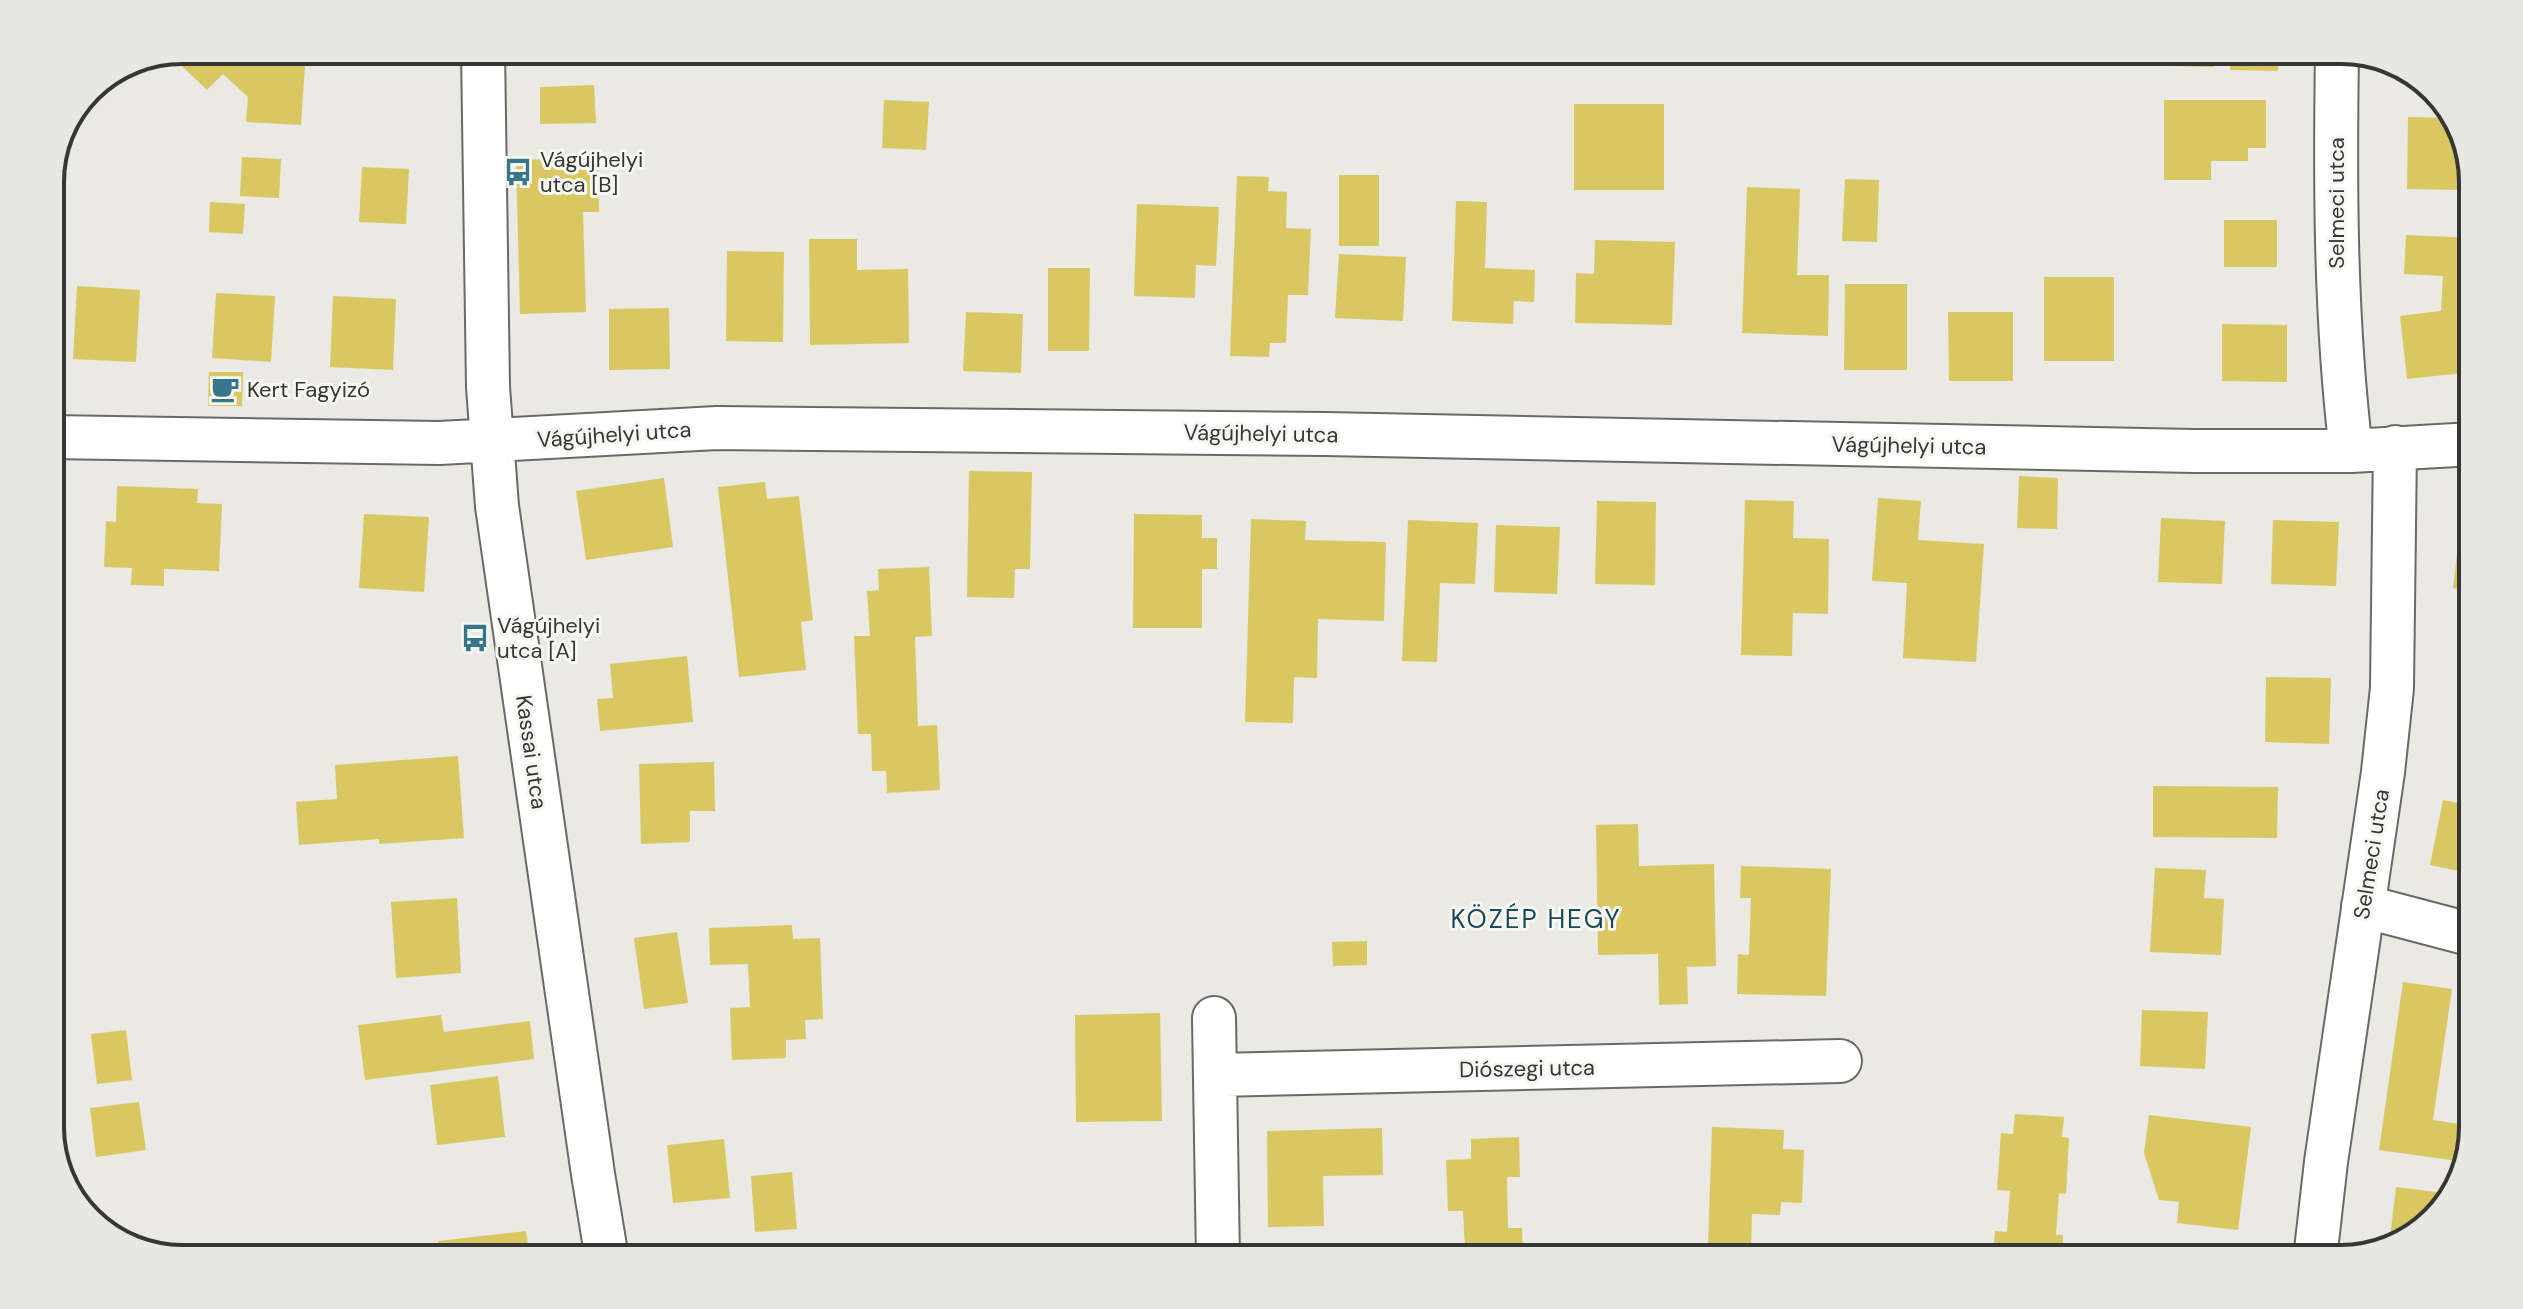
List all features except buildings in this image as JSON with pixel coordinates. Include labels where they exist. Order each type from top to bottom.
[{"type":"street","name":"Kassai utca","points":[[483,64],[491,441],[497,506],[605,1245]]},
{"type":"street","name":"Selmeci utca","points":[[2337,64],[2335,217],[2338,298],[2351,451]]},
{"type":"street","name":"Vágújhelyi utca","points":[[64,437],[439,443],[717,428],[1325,434],[2194,451],[2351,451],[2459,445]]},
{"type":"street","name":"Selmeci utca","points":[[2317,1245],[2392,688],[2395,447]]},
{"type":"street","points":[[2363,906],[2459,931]]},
{"type":"street","points":[[1214,1018],[1218,1245]]},
{"type":"street","name":"Diószegi utca","points":[[1215,1075],[1840,1061]]},
{"type":"place","name":"Vágújhelyi utca [B]","points":[[518,172]]},
{"type":"place","name":"Kert Fagyizó","points":[[225,389]]},
{"type":"place","name":"Vágújhelyi utca [A]","points":[[475,638]]},
{"type":"district","name":"KÖZÉP HEGY","points":[[1536,919]]}]
